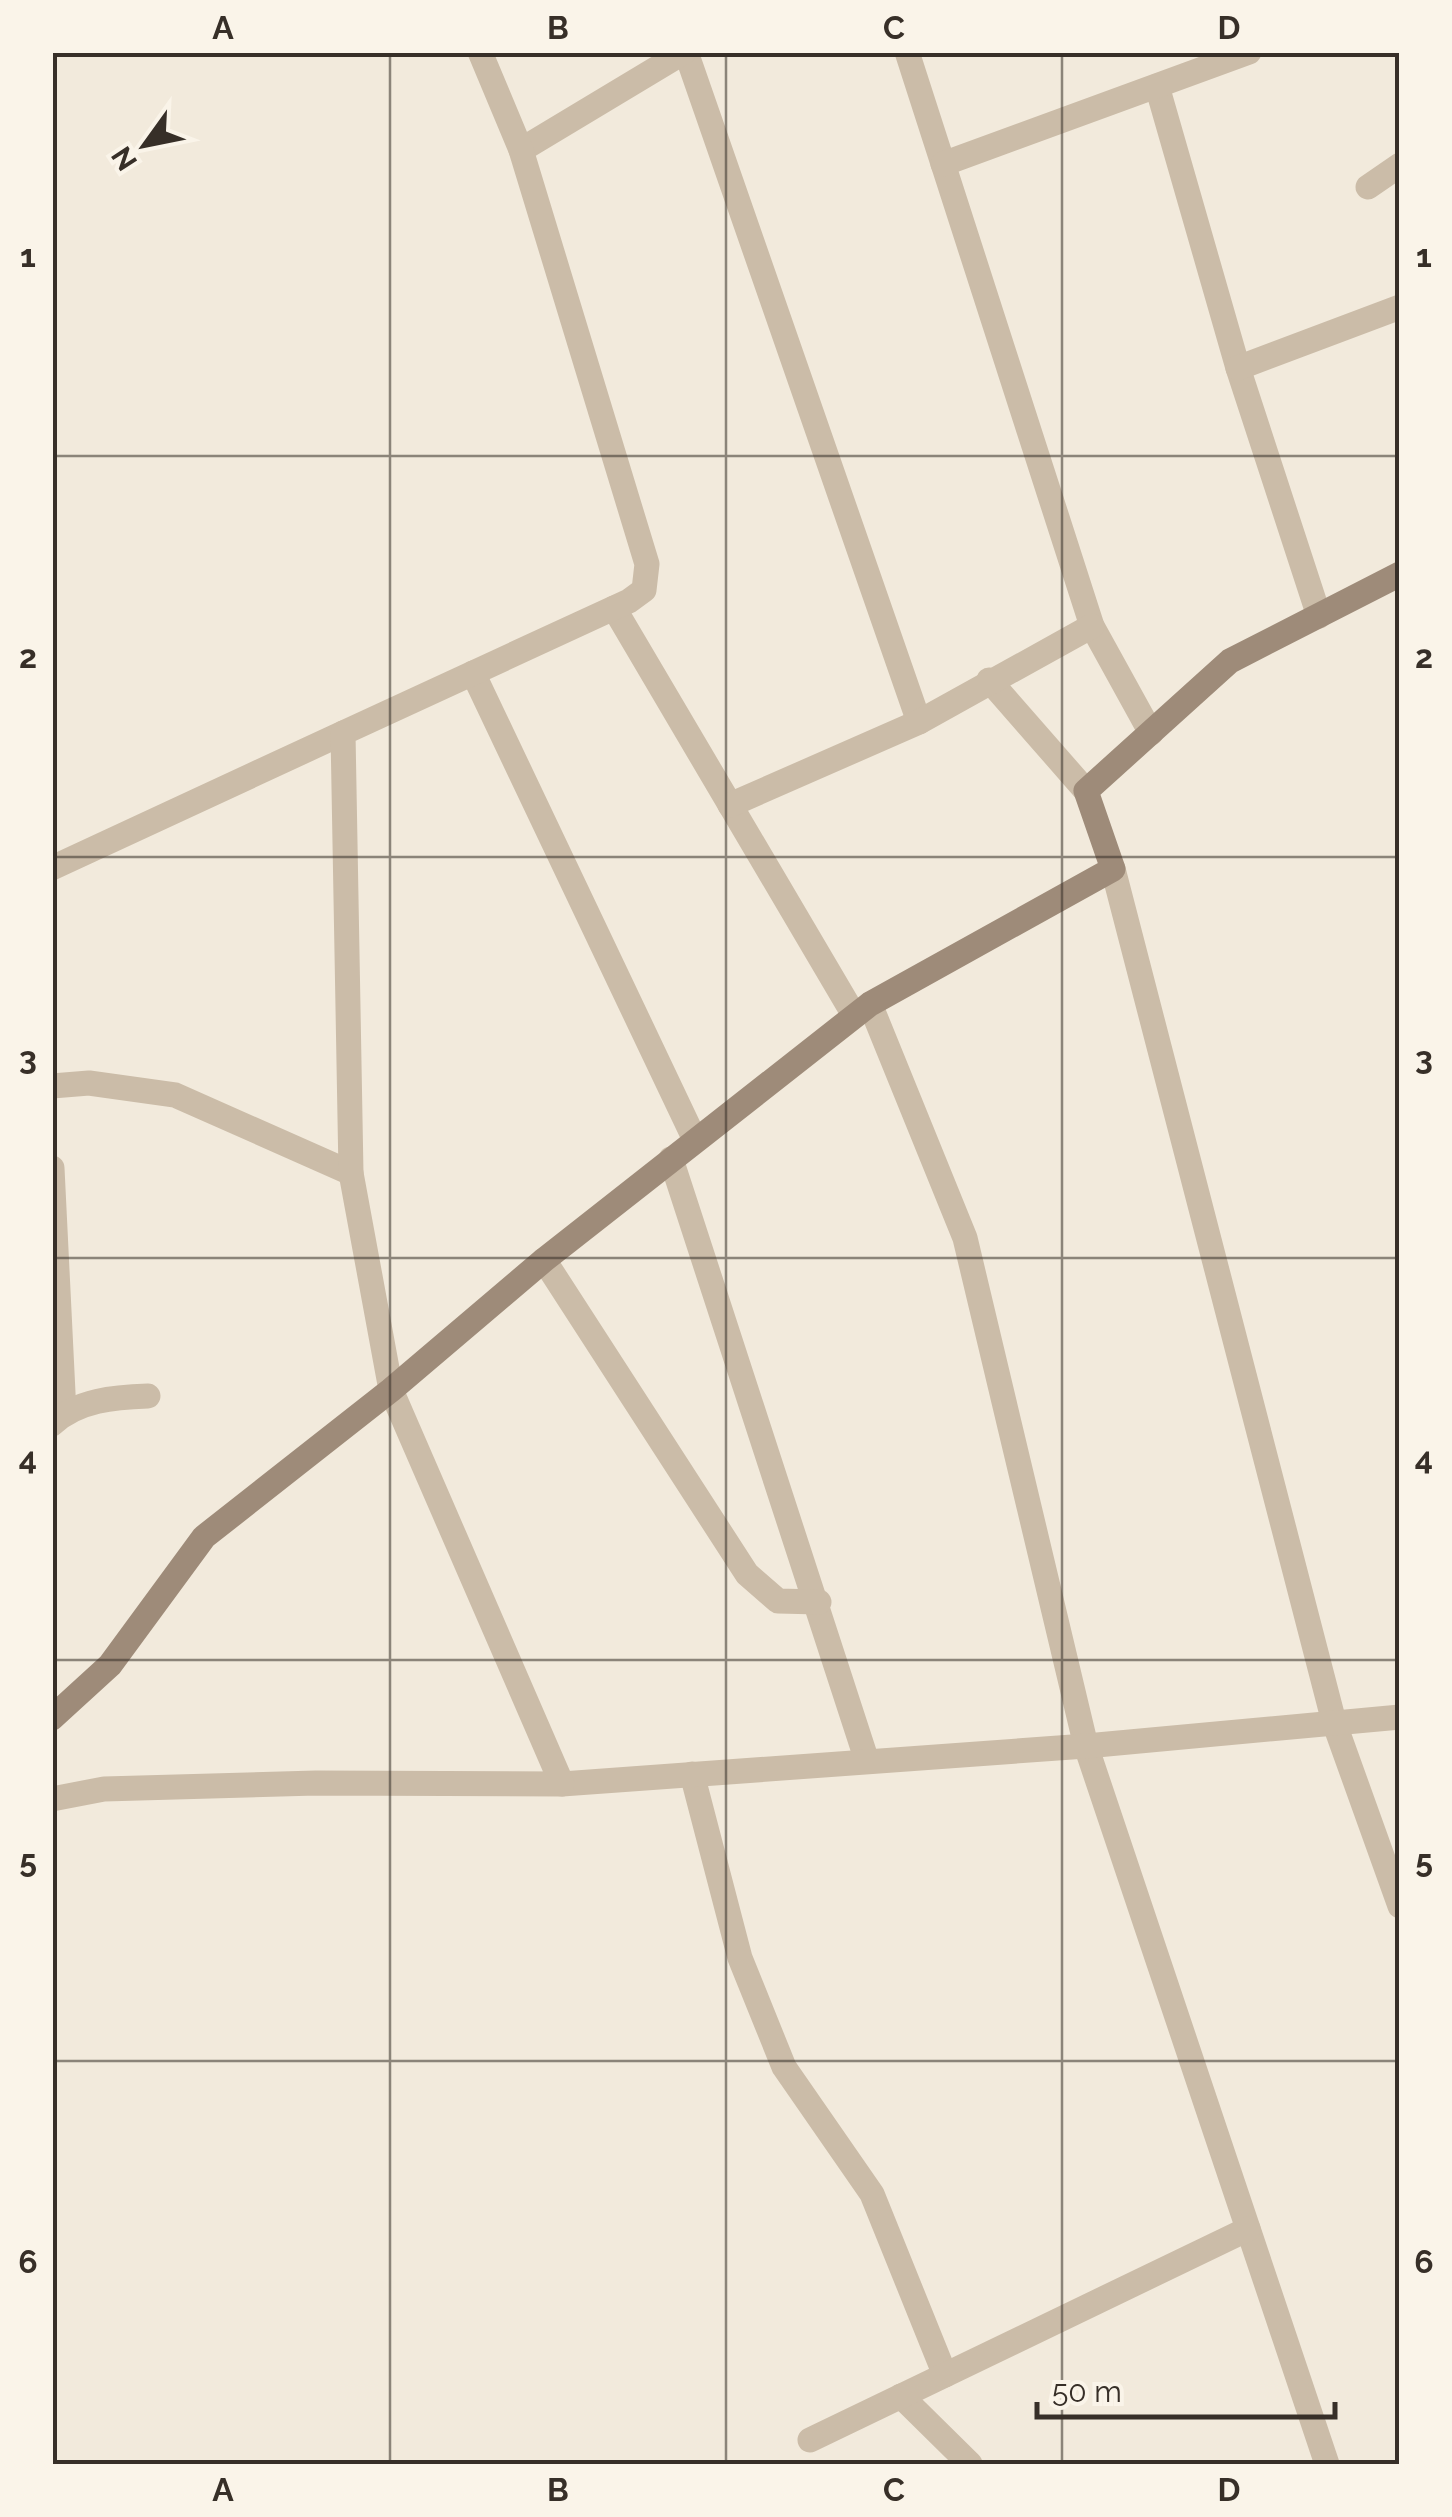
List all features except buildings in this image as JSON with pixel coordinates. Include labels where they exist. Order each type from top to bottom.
[{"type":"street","points":[[52,868],[614,608],[644,590],[647,564],[520,150],[480,52]]},
{"type":"street","points":[[520,150],[685,52],[919,722]]},
{"type":"street","points":[[907,52],[1092,626],[1150,733]]},
{"type":"street","points":[[943,164],[1249,52]]},
{"type":"street","points":[[1156,86],[1238,368],[1319,616]]},
{"type":"street","points":[[1368,187],[1400,165]]},
{"type":"street","points":[[1238,368],[1400,306]]},
{"type":"street","points":[[1086,792],[1230,660],[1400,574]]},
{"type":"street","points":[[614,608],[730,805],[862,1010],[965,1238],[1086,1746],[1327,2464]]},
{"type":"street","points":[[730,805],[919,722],[1092,626]]},
{"type":"street","points":[[473,673],[695,1140]]},
{"type":"street","points":[[989,680],[1086,792],[1114,869],[1334,1722],[1400,1906]]},
{"type":"street","points":[[343,734],[350,1173],[390,1390],[562,1784]]},
{"type":"street","points":[[52,1718],[110,1665],[204,1537],[390,1390],[544,1260],[862,1010],[1114,869]]},
{"type":"street","points":[[52,1086],[88,1083],[175,1095],[350,1173]]},
{"type":"street","points":[[671,1159],[868,1761]]},
{"type":"street","points":[[52,1168],[58,1418],[112,1397],[148,1396]]},
{"type":"street","points":[[544,1260],[746,1574],[778,1602],[819,1602]]},
{"type":"street","points":[[52,1798],[104,1788],[562,1784],[1086,1746],[1400,1717]]},
{"type":"street","points":[[692,1774],[740,1958],[784,2066],[872,2194],[945,2374]]},
{"type":"street","points":[[810,2440],[1248,2229]]},
{"type":"street","points":[[901,2396],[970,2464]]}]
